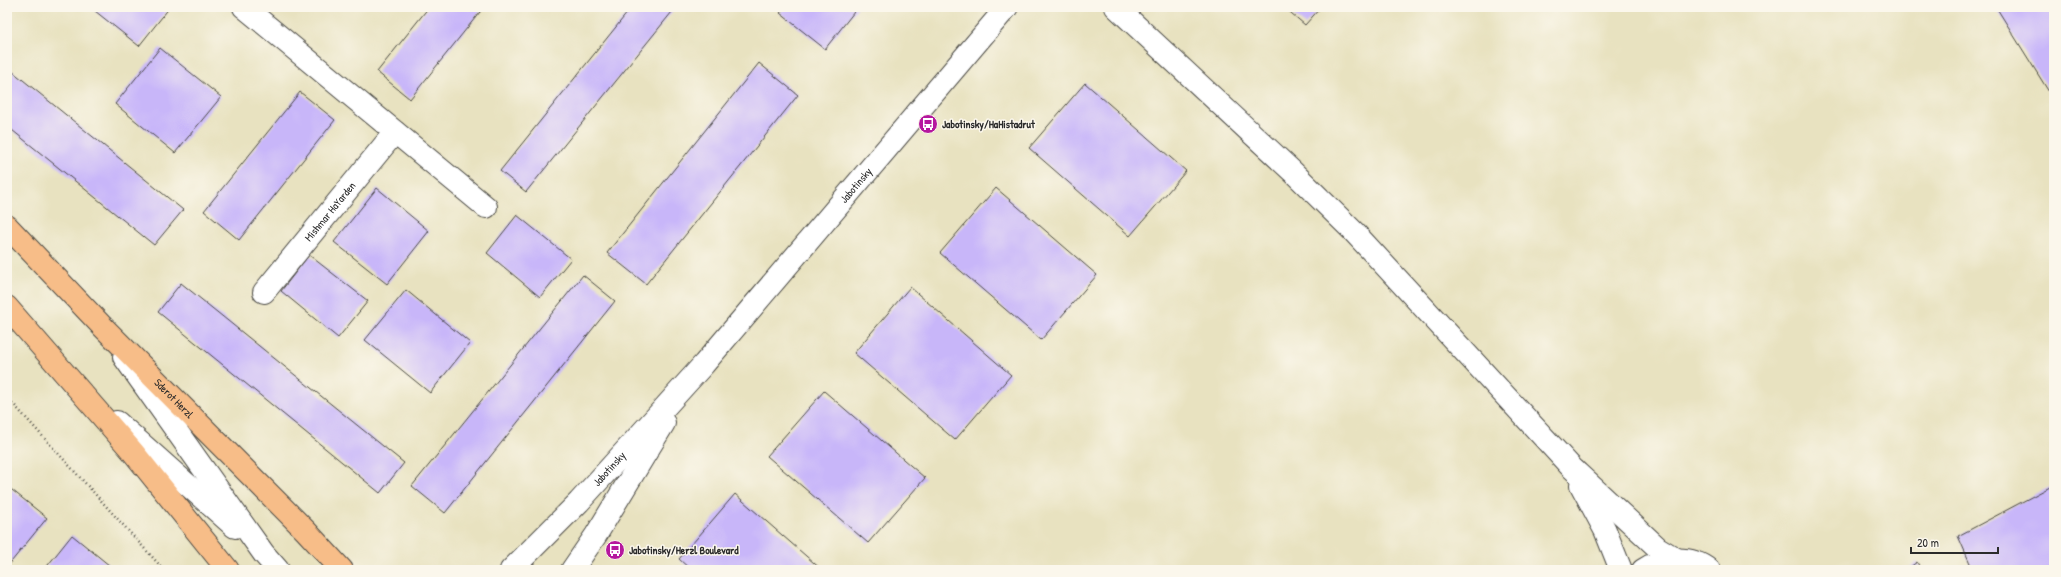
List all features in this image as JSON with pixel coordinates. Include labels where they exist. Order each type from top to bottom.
[{"type":"main road","name":"Sderot Herzl","points":[[7,226],[102,326],[306,531],[342,570]]},
{"type":"main road","points":[[7,308],[133,452],[228,570]]},
{"type":"street","points":[[244,7],[486,207]]},
{"type":"street","name":"Jabotinsky","points":[[511,570],[579,502],[704,364],[1007,7]]},
{"type":"street","points":[[1116,7],[1293,172],[1354,232],[1572,468],[1652,543],[1678,560]]},
{"type":"street","name":"Mishmar HaYarden","points":[[264,292],[395,132]]},
{"type":"street","points":[[102,326],[264,554],[278,570]]},
{"type":"street","name":"Jabotinsky","points":[[572,570],[596,536],[669,415],[704,364]]},
{"type":"street","points":[[73,383],[264,554]]},
{"type":"street","points":[[1572,468],[1605,530],[1621,570]]},
{"type":"street","points":[[1643,570],[1663,561],[1678,560],[1692,562],[1709,570]]},
{"type":"path","points":[[7,397],[164,570]]},
{"type":"building","points":[[90,7],[170,7],[139,46]]},
{"type":"building","points":[[429,7],[484,7],[410,99],[377,72]]},
{"type":"building","points":[[632,7],[676,7],[526,192],[500,171]]},
{"type":"building","points":[[785,7],[858,7],[825,49],[780,13]]},
{"type":"building","points":[[1284,7],[1321,7],[1305,25]]},
{"type":"building","points":[[1996,7],[2054,7],[2054,100]]},
{"type":"building","points":[[160,48],[221,97],[175,153],[115,104]]},
{"type":"building","points":[[759,63],[798,95],[646,284],[607,253]]},
{"type":"building","points":[[7,67],[183,210],[154,245],[7,126]]},
{"type":"building","points":[[1085,83],[1186,171],[1130,236],[1029,148]]},
{"type":"building","points":[[300,92],[335,120],[239,240],[204,211]]},
{"type":"building","points":[[377,188],[429,231],[387,284],[334,242]]},
{"type":"building","points":[[996,188],[1097,275],[1041,340],[940,253]]},
{"type":"building","points":[[517,215],[571,259],[540,297],[487,253]]},
{"type":"building","points":[[309,255],[368,301],[338,338],[281,291]]},
{"type":"building","points":[[583,275],[615,301],[445,513],[412,486]]},
{"type":"building","points":[[181,283],[404,463],[380,493],[158,312]]},
{"type":"building","points":[[910,287],[1011,375],[955,440],[854,353]]},
{"type":"building","points":[[406,290],[470,343],[430,393],[365,340]]},
{"type":"building","points":[[824,391],[925,478],[868,543],[767,456]]},
{"type":"building","points":[[7,486],[47,518],[7,567]]},
{"type":"building","points":[[2050,487],[2054,501],[2054,570],[1973,570],[1958,536]]},
{"type":"building","points":[[735,494],[822,570],[691,570],[679,559]]},
{"type":"building","points":[[72,535],[115,570],[44,570]]},
{"type":"building","points":[[1917,562],[1921,570],[1906,570]]},
{"type":"place","name":"Jabotinsky/HaHistadrut","points":[[928,124]]},
{"type":"place","name":"Jabotinsky/Herzl Boulevard","points":[[615,550]]}]
